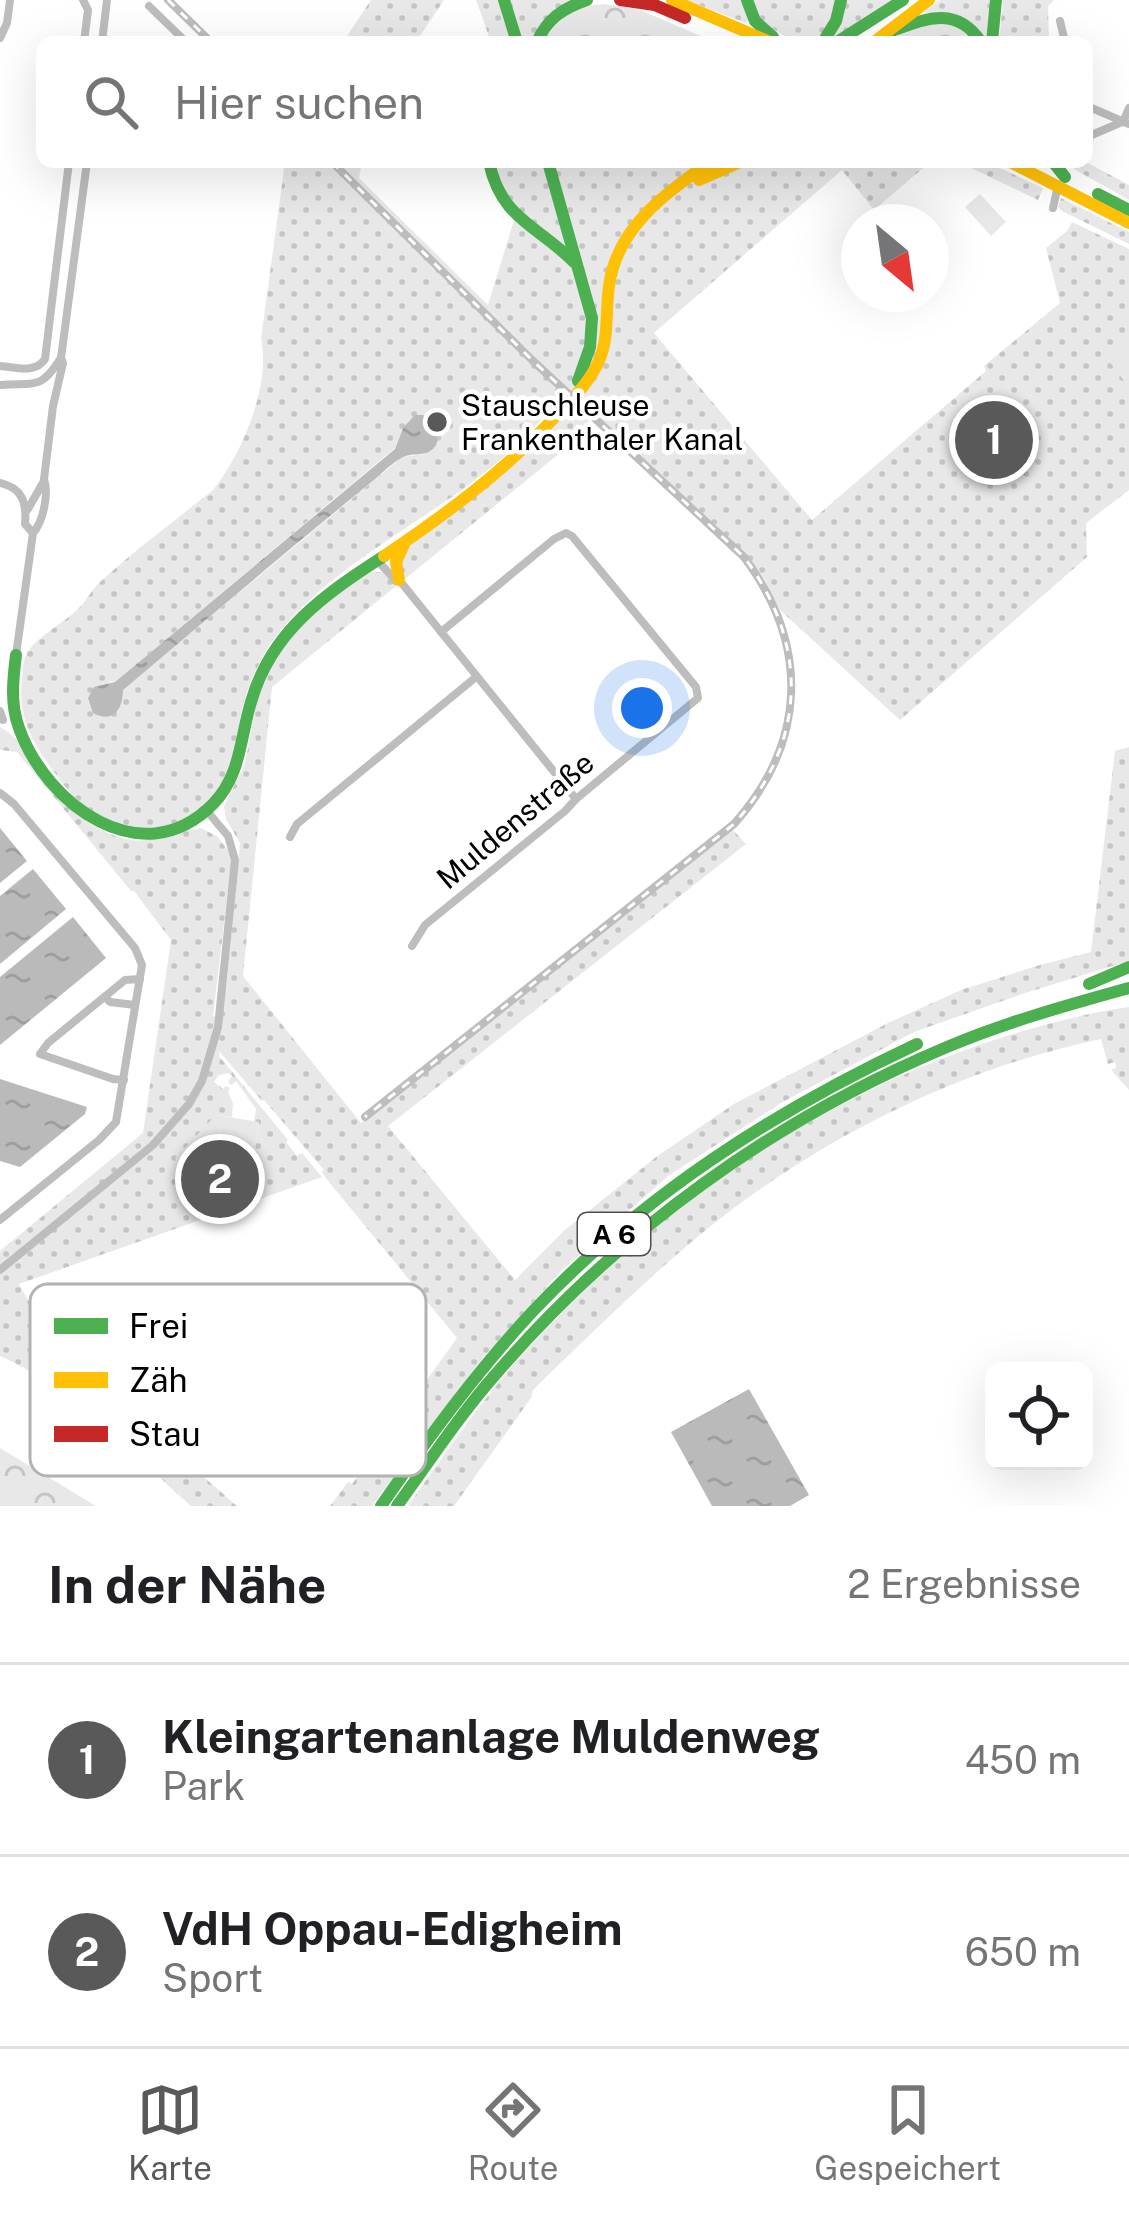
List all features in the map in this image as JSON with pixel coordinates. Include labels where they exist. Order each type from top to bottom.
[{"type":"main road","points":[[504,0],[515,36]]},
{"type":"main road","points":[[539,36],[554,15],[587,0]]},
{"type":"main road","points":[[620,0],[650,3],[727,36]]},
{"type":"main road","points":[[672,0],[759,36]]},
{"type":"main road","points":[[747,0],[755,21],[769,36]]},
{"type":"main road","points":[[827,36],[841,0]]},
{"type":"main road","points":[[847,36],[907,0]]},
{"type":"main road","points":[[864,36],[907,0]]},
{"type":"main road","points":[[883,36],[929,0]]},
{"type":"main road","points":[[993,36],[996,0]]},
{"type":"main road","points":[[885,36],[944,15],[970,25],[977,36]]},
{"type":"main road","points":[[490,168],[506,207],[553,241],[579,268]]},
{"type":"main road","points":[[550,168],[589,301],[592,332],[580,385]]},
{"type":"main road","points":[[16,655],[5,718],[81,812],[111,828],[141,834],[174,829],[207,811],[234,773],[254,690],[280,640],[314,604],[471,496],[568,403],[600,360],[616,254],[631,227],[702,168]]},
{"type":"main road","points":[[656,203],[728,168]]},
{"type":"main road","points":[[1062,175],[1129,210]]},
{"type":"main road","points":[[1062,175],[1129,224]]},
{"type":"main road","points":[[401,582],[396,562],[405,542]]},
{"type":"main road","points":[[1090,984],[1129,971]]},
{"type":"main road","name":"A 6","points":[[426,1468],[504,1364],[573,1290],[649,1222],[722,1167],[857,1085],[1033,1014],[1129,988]]},
{"type":"main road","points":[[1033,1014],[1129,998]]},
{"type":"main road","name":"A 6","points":[[426,1444],[495,1354],[560,1284],[674,1185],[781,1112],[917,1044]]},
{"type":"main road","name":"A 6","points":[[381,1506],[403,1476]]},
{"type":"main road","name":"A 6","points":[[397,1506],[420,1476]]},
{"type":"street","points":[[0,38],[10,0]]},
{"type":"street","points":[[83,0],[88,10],[85,36]]},
{"type":"street","points":[[103,36],[107,0]]},
{"type":"street","points":[[149,6],[180,36]]},
{"type":"street","points":[[1060,21],[1064,36]]},
{"type":"street","points":[[1126,123],[1129,108]]},
{"type":"street","points":[[1093,109],[1126,123]]},
{"type":"street","points":[[1093,135],[1126,123]]},
{"type":"street","points":[[0,366],[31,369],[45,359],[68,168]]},
{"type":"street","points":[[26,512],[44,479],[86,168]]},
{"type":"street","points":[[1052,208],[1062,175]]},
{"type":"street","points":[[0,385],[24,386],[49,377],[62,358]]},
{"type":"street","points":[[16,655],[33,533],[40,526],[47,488],[44,479]]},
{"type":"street","points":[[0,483],[22,495],[25,524],[33,533]]},
{"type":"street","name":"Muldenstraße","points":[[412,946],[425,925],[698,698],[686,674],[566,533],[441,632]]},
{"type":"street","points":[[380,558],[576,799]]},
{"type":"street","points":[[290,837],[297,824],[476,677]]},
{"type":"street","points":[[0,793],[135,948],[142,965],[119,1114],[109,1131],[0,1220]]},
{"type":"street","points":[[0,1270],[153,1144],[189,1104],[207,1071],[218,1027],[235,860],[232,842],[207,811]]},
{"type":"street","points":[[124,1080],[40,1054],[125,980],[140,979]]},
{"type":"street","points":[[105,998],[135,1005]]},
{"type":"green space","points":[[371,0],[444,0],[420,36],[347,36]]},
{"type":"green space","points":[[476,0],[499,0],[510,36],[489,36]]},
{"type":"green space","points":[[510,0],[571,0],[537,36],[521,36]]},
{"type":"green space","points":[[686,0],[892,0],[838,36],[786,36],[755,14],[746,23]]},
{"type":"green space","points":[[940,0],[991,0],[986,36],[925,12]]},
{"type":"green space","points":[[1003,0],[1054,0],[1048,6],[1049,36],[1000,36]]},
{"type":"green space","points":[[604,4],[640,10],[701,36],[548,36],[568,15]]},
{"type":"green space","points":[[950,20],[968,36],[897,36]]},
{"type":"green space","points":[[1093,166],[1129,185],[1129,200],[1074,169]]},
{"type":"green space","points":[[284,168],[335,168],[562,392],[501,459],[353,565],[285,625],[255,673],[243,705],[233,762],[206,804],[160,827],[117,823],[79,802],[33,739],[21,695],[25,657],[97,585],[213,490],[252,418],[263,357],[261,339]],"holes":[[[403,428],[439,435],[438,443],[424,454],[402,457],[122,690],[123,699],[109,681],[115,682],[395,448]]]},
{"type":"green space","points":[[340,168],[361,168],[359,178],[488,305],[515,217],[492,168],[923,168],[881,204],[869,204],[842,170],[654,333],[812,520],[1060,303],[1046,248],[1072,222],[1129,249],[1129,490],[1086,523],[1087,557],[900,720],[780,610],[746,554],[533,358]]},
{"type":"green space","points":[[971,168],[1000,168],[1043,188],[1038,200]]},
{"type":"green space","points":[[980,194],[1006,222],[991,236],[965,207]]},
{"type":"green space","points":[[1061,198],[1129,232],[1129,244],[1062,211],[1058,207]]},
{"type":"green space","points":[[1129,338],[1129,387],[1105,356]]},
{"type":"green space","points":[[575,405],[593,426],[405,579],[399,561],[405,550]]},
{"type":"green space","points":[[371,572],[382,572],[396,586],[272,687],[243,976],[361,1123],[732,829],[746,844],[388,1126],[515,1280],[565,1230],[656,1157],[734,1104],[961,990],[1091,952],[1115,751],[1129,747],[1129,961],[914,1032],[781,1103],[668,1176],[562,1270],[481,1360],[426,1434],[426,1381],[457,1338],[426,1300],[426,1284],[413,1284],[324,1170],[219,1051],[297,1156],[302,1153],[322,1177],[19,1284],[30,1304],[30,1371],[0,1356],[0,1251],[143,1133],[171,940],[17,752],[0,750],[0,727],[19,742],[65,803],[92,825],[140,841],[201,828],[218,837],[230,853],[231,865],[213,1016],[220,1018],[240,843],[224,806],[245,764],[257,699],[279,651],[326,600]],"holes":[[[229,1073],[228,1082],[236,1081],[256,1109],[254,1121],[259,1123],[246,1200],[216,1115],[232,1117],[230,1088],[214,1082]]]},
{"type":"green space","points":[[1129,1007],[1129,1090],[1111,1070],[1115,1062],[1108,1064],[1101,1039],[953,1084],[815,1153],[706,1230],[546,1377],[454,1506],[408,1506],[497,1384],[582,1293],[637,1243],[755,1155],[884,1083],[952,1055],[1023,1031]]},
{"type":"green space","points":[[216,1115],[259,1122],[247,1200],[205,1203],[175,1158]]},
{"type":"green space","points":[[0,1448],[30,1466],[30,1476],[46,1476],[96,1506],[0,1506]]},
{"type":"green space","points":[[159,1476],[203,1476],[237,1506],[191,1506]]},
{"type":"green space","points":[[358,1476],[394,1476],[372,1506],[330,1506],[348,1482],[352,1484]]},
{"type":"water","points":[[415,415],[423,415],[436,428],[439,436],[433,449],[403,457],[388,468],[123,690],[116,713],[106,717],[93,713],[88,698],[94,687],[115,682],[395,449],[403,428]]},
{"type":"water","points":[[0,828],[27,861],[0,883]]},
{"type":"water","points":[[33,869],[66,909],[0,964],[0,896]]},
{"type":"water","points":[[73,917],[106,958],[0,1045],[0,977]]},
{"type":"water","points":[[0,1079],[87,1107],[85,1114],[20,1167],[0,1161]]},
{"type":"water","points":[[749,1389],[809,1495],[790,1506],[712,1506],[671,1432]]},
{"type":"railway","points":[[168,0],[205,36]]},
{"type":"railway","points":[[338,168],[532,360],[744,557],[781,624],[791,693],[776,760],[734,824],[365,1117]]},
{"type":"traffic: fast","points":[[504,0],[515,36]]},
{"type":"traffic: fast","points":[[541,36],[557,15],[587,0]]},
{"type":"traffic: fast","points":[[747,0],[755,21],[772,36]]},
{"type":"traffic: fast","points":[[827,36],[841,0]]},
{"type":"traffic: fast","points":[[846,36],[903,0]]},
{"type":"traffic: fast","points":[[993,36],[996,0]]},
{"type":"traffic: fast","points":[[886,33],[938,18],[960,22],[976,36]]},
{"type":"traffic: fast","points":[[491,168],[511,209],[574,262]]},
{"type":"traffic: fast","points":[[550,168],[592,318],[590,347],[578,381]]},
{"type":"traffic: fast","points":[[1058,168],[1065,177]]},
{"type":"traffic: fast","points":[[1098,194],[1129,210]]},
{"type":"traffic: fast","points":[[16,655],[16,719],[32,756],[51,782],[100,822],[128,832],[157,833],[185,825],[222,793],[234,769],[260,677],[286,635],[321,600],[384,556]]},
{"type":"traffic: fast","points":[[1089,984],[1129,967]]},
{"type":"traffic: fast","points":[[426,1466],[495,1375],[543,1323],[593,1273],[702,1184],[820,1109],[883,1076],[992,1030],[1129,988]]},
{"type":"traffic: fast","points":[[426,1444],[513,1333],[620,1229],[762,1127],[917,1044]]},
{"type":"traffic: fast","points":[[381,1506],[403,1476]]},
{"type":"traffic: fast","points":[[397,1506],[419,1476]]},
{"type":"traffic: slow","points":[[672,0],[756,36]]},
{"type":"traffic: slow","points":[[882,36],[929,0]]},
{"type":"traffic: slow","points":[[384,556],[495,474],[583,387],[603,348],[609,286],[622,246],[660,200],[702,168]]},
{"type":"traffic: slow","points":[[699,180],[726,168]]},
{"type":"traffic: slow","points":[[1022,168],[1129,223]]},
{"type":"traffic: slow","points":[[399,580],[396,562],[405,542]]},
{"type":"traffic: jam","points":[[620,0],[655,5]]},
{"type":"traffic: jam","points":[[643,0],[685,18]]},
{"type":"place","name":"Stauschleuse Frankenthaler Kanal","points":[[437,422]]},
{"type":"place","name":"Kleingartenanlage Muldenweg","points":[[994,440]]},
{"type":"place","name":"VdH Oppau-Edigheim","points":[[220,1179]]}]
